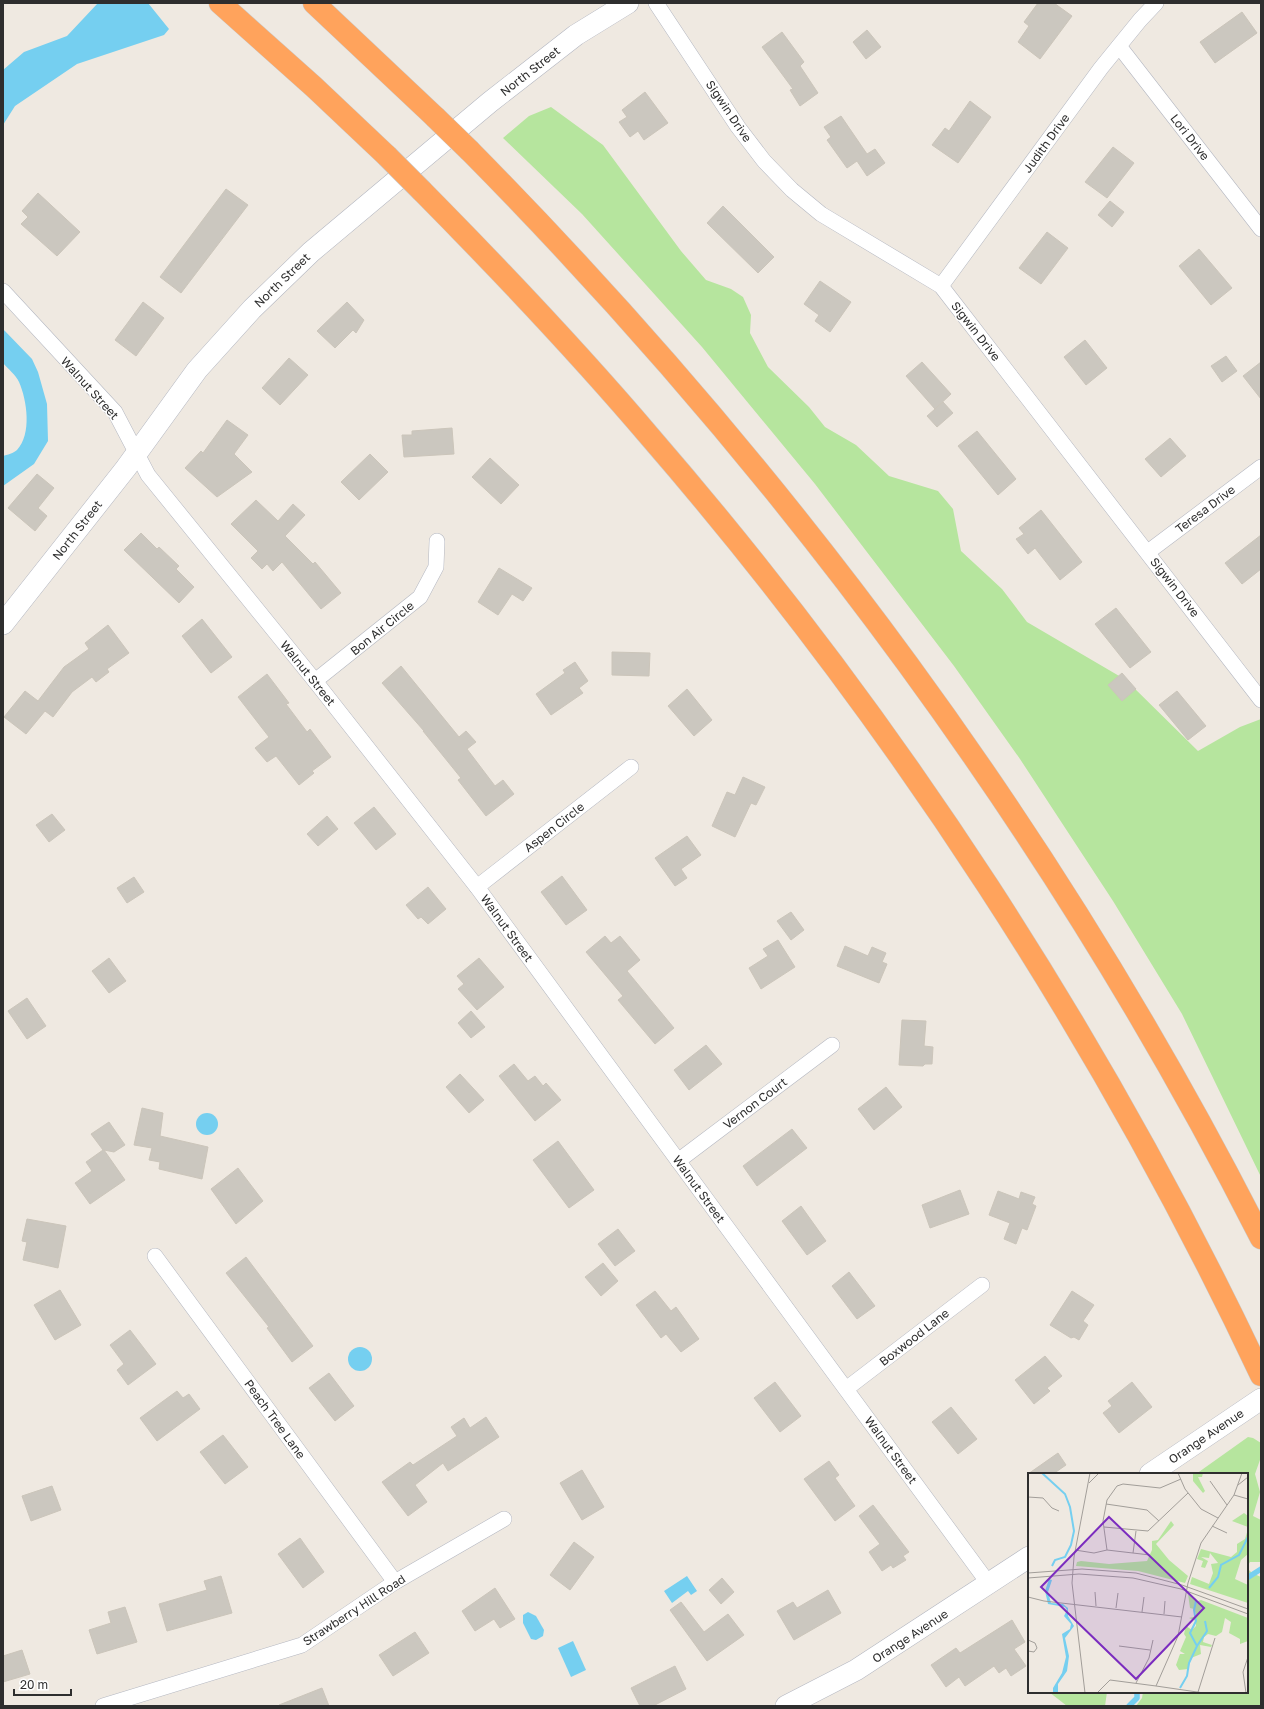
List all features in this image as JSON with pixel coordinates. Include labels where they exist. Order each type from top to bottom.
[{"type":"highway","points":[[220,3],[314,87],[387,156],[548,321],[651,437],[785,601],[869,714],[954,836],[1063,1007],[1164,1184],[1259,1370]]},
{"type":"highway","points":[[314,3],[470,151],[579,264],[676,372],[770,483],[854,591],[988,778],[1088,931],[1193,1110],[1261,1238]]},
{"type":"main road","name":"North Street","points":[[3,624],[137,452],[197,370],[252,309],[312,252],[484,107],[576,35],[628,3]]},
{"type":"main road","name":"Orange Avenue","points":[[1151,1473],[1261,1398]]},
{"type":"main road","name":"Orange Avenue","points":[[786,1706],[856,1670],[990,1584],[1028,1558]]},
{"type":"street","name":"Sigwin Drive","points":[[656,3],[738,127],[764,161],[792,190],[821,214],[941,286],[1261,700]]},
{"type":"street","name":"Judith Drive","points":[[941,286],[1096,74],[1140,20],[1156,3]]},
{"type":"street","name":"Lori Drive","points":[[1119,46],[1261,229]]},
{"type":"street","name":"Walnut Street","points":[[3,291],[115,412],[148,475],[315,681],[477,887],[990,1584]]},
{"type":"street","name":"Teresa Drive","points":[[1148,552],[1261,466]]},
{"type":"street","name":"Bon Air Circle","points":[[315,681],[420,597],[436,567],[437,541]]},
{"type":"street","name":"Aspen Circle","points":[[477,887],[631,767]]},
{"type":"street","name":"Vernon Court","points":[[678,1160],[832,1045]]},
{"type":"street","name":"Peach Tree Lane","points":[[155,1256],[395,1582]]},
{"type":"street","name":"Boxwood Lane","points":[[846,1389],[982,1285]]},
{"type":"street","name":"Strawberry Hill Road","points":[[103,1706],[302,1645],[395,1582],[504,1519]]},
{"type":"green space","points":[[551,107],[603,145],[681,251],[706,280],[731,289],[743,297],[751,315],[750,333],[768,367],[809,407],[825,427],[856,445],[889,476],[938,491],[953,509],[961,551],[1002,589],[1027,622],[1126,680],[1198,751],[1240,727],[1261,719],[1261,1177],[1182,1014],[1113,901],[1020,759],[954,666],[815,484],[702,347],[582,214],[503,138],[529,116]]},
{"type":"green space","points":[[1248,1437],[1261,1443],[1261,1457],[1255,1474],[1260,1492],[1253,1516],[1261,1520],[1261,1562],[1250,1562],[1248,1565],[1248,1473],[1197,1473]]},
{"type":"green space","points":[[1248,1569],[1252,1573],[1261,1577],[1261,1706],[1136,1706],[1142,1698],[1143,1693],[1248,1693]]},
{"type":"green space","points":[[1050,1693],[1107,1693],[1105,1706],[1067,1706]]},
{"type":"water","points":[[98,3],[148,3],[169,29],[164,35],[77,64],[15,106],[3,125],[3,70],[24,52],[67,36]]},
{"type":"water","points":[[3,329],[32,359],[38,372],[47,404],[48,441],[34,464],[3,486],[3,456],[16,451],[22,443],[25,435],[27,417],[22,389],[18,379],[3,363]]},
{"type":"water","points":[[207,1113],[215,1116],[218,1124],[215,1132],[207,1135],[199,1132],[196,1124],[199,1116]]},
{"type":"water","points":[[360,1347],[365,1348],[371,1354],[371,1364],[365,1370],[360,1371],[355,1370],[349,1364],[348,1359],[349,1354],[355,1348]]},
{"type":"water","points":[[687,1576],[697,1591],[691,1595],[688,1591],[672,1603],[664,1591]]},
{"type":"water","points":[[528,1612],[536,1616],[544,1630],[543,1636],[536,1640],[531,1639],[523,1623],[523,1615]]},
{"type":"water","points":[[573,1641],[586,1670],[571,1677],[558,1648]]},
{"type":"building","points":[[1038,3],[1054,3],[1072,16],[1040,59],[1018,42],[1029,26],[1024,22]]},
{"type":"building","points":[[1242,12],[1257,33],[1215,63],[1200,42]]},
{"type":"building","points":[[867,30],[881,47],[866,59],[853,42]]},
{"type":"building","points":[[782,32],[804,62],[800,66],[818,93],[800,106],[790,90],[793,89],[762,47]]},
{"type":"building","points":[[645,92],[668,123],[644,140],[638,131],[630,137],[619,122],[627,117],[622,110]]},
{"type":"building","points":[[970,101],[991,117],[958,163],[932,145],[945,128],[949,131]]},
{"type":"building","points":[[841,116],[867,154],[875,149],[885,163],[867,176],[857,161],[847,168],[827,140],[831,137],[824,127]]},
{"type":"building","points":[[1113,147],[1134,163],[1107,198],[1085,182]]},
{"type":"building","points":[[226,189],[248,205],[181,293],[160,277]]},
{"type":"building","points":[[38,193],[80,232],[57,256],[21,224],[28,217],[22,211]]},
{"type":"building","points":[[1110,201],[1124,212],[1112,227],[1098,215]]},
{"type":"building","points":[[723,206],[774,257],[758,273],[707,223]]},
{"type":"building","points":[[1047,232],[1068,248],[1041,284],[1019,268]]},
{"type":"building","points":[[1199,249],[1232,288],[1211,305],[1179,266]]},
{"type":"building","points":[[820,281],[851,302],[830,332],[815,321],[819,315],[804,304]]},
{"type":"building","points":[[143,302],[164,318],[136,356],[115,340]]},
{"type":"building","points":[[347,302],[364,320],[356,333],[353,330],[335,348],[317,331]]},
{"type":"building","points":[[1085,340],[1107,368],[1086,385],[1064,357]]},
{"type":"building","points":[[1226,356],[1237,371],[1222,382],[1211,366]]},
{"type":"building","points":[[289,358],[308,375],[280,405],[262,388]]},
{"type":"building","points":[[922,362],[951,394],[935,409],[906,376]]},
{"type":"building","points":[[1261,362],[1261,399],[1243,376]]},
{"type":"building","points":[[943,402],[953,413],[937,427],[927,416]]},
{"type":"building","points":[[227,420],[248,435],[234,454],[252,472],[217,497],[185,468],[201,451],[203,453]]},
{"type":"building","points":[[452,428],[454,454],[404,457],[402,435],[412,435],[412,431]]},
{"type":"building","points":[[977,431],[1016,479],[998,495],[958,446]]},
{"type":"building","points":[[1170,438],[1186,456],[1161,477],[1145,459]]},
{"type":"building","points":[[370,454],[388,472],[359,500],[341,482]]},
{"type":"building","points":[[490,458],[519,485],[501,504],[472,477]]},
{"type":"building","points":[[37,474],[54,488],[38,508],[47,516],[35,531],[8,508]]},
{"type":"building","points":[[256,500],[278,521],[293,504],[305,515],[285,536],[313,564],[315,562],[341,593],[321,609],[282,562],[273,571],[267,564],[262,569],[251,558],[258,551],[231,524]]},
{"type":"building","points":[[1041,510],[1082,562],[1060,580],[1035,548],[1028,554],[1016,539],[1024,534],[1019,528]]},
{"type":"building","points":[[141,533],[157,549],[159,547],[179,566],[176,569],[194,587],[179,603],[124,550]]},
{"type":"building","points":[[1261,535],[1261,569],[1242,584],[1225,563]]},
{"type":"building","points":[[499,568],[532,588],[523,601],[512,594],[498,615],[478,602]]},
{"type":"building","points":[[1116,608],[1151,652],[1130,668],[1095,624]]},
{"type":"building","points":[[202,619],[232,657],[211,673],[182,636]]},
{"type":"building","points":[[108,625],[129,653],[107,669],[109,672],[96,682],[92,677],[72,692],[53,717],[45,711],[26,734],[4,717],[25,691],[38,701],[64,667],[89,649],[85,643]]},
{"type":"building","points":[[612,652],[650,653],[649,676],[612,675]]},
{"type":"building","points":[[575,662],[588,681],[579,688],[583,693],[551,715],[536,694],[565,673],[563,670]]},
{"type":"building","points":[[401,666],[459,737],[466,731],[476,742],[467,749],[495,786],[503,780],[514,794],[486,816],[458,780],[461,778],[424,731],[382,683]]},
{"type":"building","points":[[1122,673],[1136,689],[1122,701],[1108,685]]},
{"type":"building","points":[[267,674],[289,703],[286,704],[307,732],[310,729],[331,757],[312,771],[314,773],[299,785],[276,756],[267,762],[255,748],[269,737],[238,697]]},
{"type":"building","points":[[687,689],[712,720],[694,736],[668,706]]},
{"type":"building","points":[[1177,691],[1206,726],[1188,740],[1159,705]]},
{"type":"building","points":[[743,777],[765,787],[756,805],[751,803],[735,837],[712,826],[727,792],[735,795]]},
{"type":"building","points":[[374,807],[396,834],[376,850],[354,823]]},
{"type":"building","points":[[52,814],[65,830],[49,842],[36,825]]},
{"type":"building","points":[[327,816],[338,829],[318,846],[307,834]]},
{"type":"building","points":[[687,836],[701,855],[681,869],[687,878],[675,886],[655,858]]},
{"type":"building","points":[[562,876],[587,910],[566,925],[541,892]]},
{"type":"building","points":[[134,877],[144,892],[127,903],[117,888]]},
{"type":"building","points":[[428,887],[446,909],[428,924],[421,917],[418,919],[406,905]]},
{"type":"building","points":[[791,912],[804,930],[791,940],[777,921]]},
{"type":"building","points":[[605,936],[611,943],[620,936],[640,960],[627,971],[674,1028],[655,1044],[618,1000],[623,996],[586,952]]},
{"type":"building","points":[[778,940],[795,967],[761,989],[749,968],[768,956],[763,949]]},
{"type":"building","points":[[845,946],[868,956],[872,947],[886,953],[882,962],[887,964],[879,983],[837,966]]},
{"type":"building","points":[[109,958],[126,981],[109,993],[92,971]]},
{"type":"building","points":[[479,958],[504,987],[477,1010],[458,989],[464,984],[457,976]]},
{"type":"building","points":[[27,998],[46,1026],[27,1039],[8,1011]]},
{"type":"building","points":[[471,1011],[485,1027],[471,1038],[458,1023]]},
{"type":"building","points":[[902,1020],[926,1021],[924,1046],[933,1047],[932,1064],[925,1064],[923,1066],[899,1065]]},
{"type":"building","points":[[706,1045],[722,1064],[689,1090],[674,1070]]},
{"type":"building","points":[[514,1064],[528,1081],[535,1076],[543,1086],[546,1083],[561,1100],[535,1121],[499,1076]]},
{"type":"building","points":[[460,1074],[484,1100],[469,1113],[446,1087]]},
{"type":"building","points":[[886,1087],[902,1107],[874,1130],[858,1109]]},
{"type":"building","points":[[142,1108],[163,1113],[160,1136],[208,1147],[202,1179],[159,1169],[160,1162],[149,1160],[152,1148],[134,1145]]},
{"type":"building","points":[[109,1122],[125,1145],[114,1152],[104,1150],[125,1180],[90,1204],[75,1183],[92,1171],[86,1162],[103,1150],[91,1134]]},
{"type":"building","points":[[792,1129],[807,1148],[757,1186],[743,1166]]},
{"type":"building","points":[[558,1141],[594,1190],[569,1208],[533,1160]]},
{"type":"building","points":[[238,1168],[263,1201],[236,1224],[211,1189]]},
{"type":"building","points":[[960,1190],[969,1214],[930,1228],[922,1205]]},
{"type":"building","points":[[998,1191],[1019,1199],[1021,1192],[1035,1197],[1032,1204],[1036,1206],[1027,1230],[1022,1228],[1016,1244],[1004,1239],[1010,1223],[989,1215]]},
{"type":"building","points":[[801,1206],[826,1241],[807,1255],[782,1221]]},
{"type":"building","points":[[27,1219],[66,1226],[58,1268],[23,1260],[27,1242],[22,1241]]},
{"type":"building","points":[[618,1229],[635,1251],[615,1266],[598,1244]]},
{"type":"building","points":[[246,1257],[313,1346],[292,1362],[267,1328],[269,1327],[226,1273]]},
{"type":"building","points":[[603,1263],[618,1281],[601,1296],[585,1277]]},
{"type":"building","points":[[849,1272],[875,1306],[857,1319],[832,1286]]},
{"type":"building","points":[[60,1290],[81,1325],[55,1340],[34,1305]]},
{"type":"building","points":[[655,1291],[671,1311],[676,1307],[699,1339],[681,1352],[666,1334],[661,1338],[636,1305]]},
{"type":"building","points":[[1072,1291],[1094,1305],[1083,1321],[1088,1325],[1079,1340],[1074,1337],[1071,1338],[1050,1325]]},
{"type":"building","points":[[130,1330],[156,1364],[128,1385],[117,1370],[124,1364],[110,1345]]},
{"type":"building","points":[[1045,1356],[1062,1376],[1047,1388],[1050,1391],[1034,1404],[1015,1380]]},
{"type":"building","points":[[329,1373],[354,1406],[335,1421],[309,1388]]},
{"type":"building","points":[[775,1382],[801,1416],[780,1432],[754,1398]]},
{"type":"building","points":[[1132,1382],[1152,1407],[1119,1433],[1103,1413],[1112,1406],[1108,1401]]},
{"type":"building","points":[[177,1391],[183,1398],[189,1394],[200,1409],[157,1441],[140,1418]]},
{"type":"building","points":[[951,1407],[977,1439],[958,1454],[932,1422]]},
{"type":"building","points":[[486,1417],[499,1437],[448,1471],[443,1463],[415,1485],[427,1502],[408,1516],[382,1482],[410,1462],[413,1465],[457,1436],[451,1427],[464,1418],[470,1428]]},
{"type":"building","points":[[223,1435],[248,1467],[225,1484],[200,1452]]},
{"type":"building","points":[[1058,1453],[1066,1465],[1054,1473],[1029,1473]]},
{"type":"building","points":[[829,1461],[839,1475],[835,1478],[855,1506],[835,1521],[804,1479]]},
{"type":"building","points":[[582,1470],[604,1507],[582,1520],[560,1483]]},
{"type":"building","points":[[52,1486],[61,1510],[31,1521],[22,1496]]},
{"type":"building","points":[[873,1505],[909,1552],[903,1556],[906,1560],[893,1568],[891,1565],[882,1571],[869,1552],[880,1544],[859,1516]]},
{"type":"building","points":[[300,1538],[324,1572],[303,1588],[278,1554]]},
{"type":"building","points":[[574,1542],[594,1557],[570,1590],[550,1575]]},
{"type":"building","points":[[221,1576],[232,1613],[167,1631],[159,1604],[207,1590],[204,1581]]},
{"type":"building","points":[[722,1578],[734,1592],[721,1604],[709,1590]]},
{"type":"building","points":[[495,1588],[515,1619],[500,1628],[494,1619],[475,1631],[462,1611]]},
{"type":"building","points":[[828,1590],[841,1613],[794,1640],[777,1611],[793,1602],[797,1608]]},
{"type":"building","points":[[681,1602],[704,1632],[728,1614],[744,1635],[707,1661],[670,1610]]},
{"type":"building","points":[[125,1607],[137,1642],[97,1654],[89,1630],[111,1623],[108,1612]]},
{"type":"building","points":[[1012,1620],[1025,1642],[1014,1649],[1026,1666],[1011,1676],[1006,1668],[999,1673],[994,1666],[965,1686],[959,1677],[946,1687],[931,1665],[956,1648],[960,1653]]},
{"type":"building","points":[[415,1632],[429,1653],[393,1676],[379,1655]]},
{"type":"building","points":[[22,1650],[30,1674],[3,1682],[3,1656]]},
{"type":"building","points":[[675,1666],[686,1689],[653,1706],[640,1706],[631,1688]]},
{"type":"building","points":[[322,1688],[329,1706],[279,1706],[279,1705]]},
{"type":"waterway","points":[[1248,1577],[1261,1569]]},
{"type":"waterway","points":[[1129,1706],[1137,1698],[1137,1693]]}]
